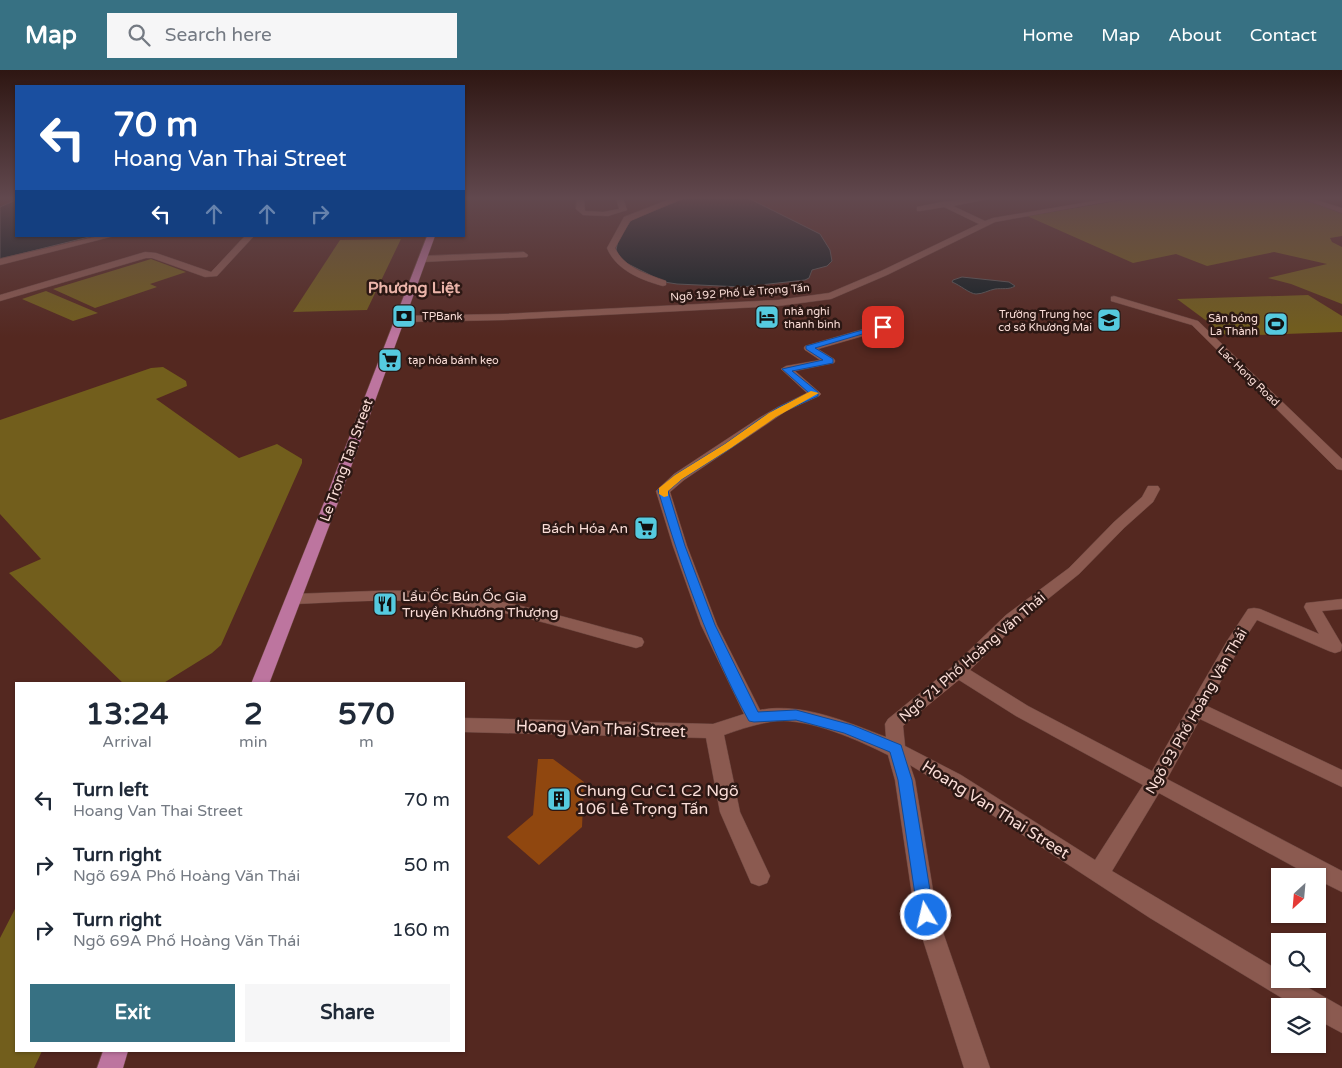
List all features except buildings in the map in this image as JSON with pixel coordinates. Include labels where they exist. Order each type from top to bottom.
[{"type":"main road","name":"Le Trong Tan Street","points":[[261,682],[294,599],[427,245]]},
{"type":"main road","points":[[110,1068],[116,1052]]},
{"type":"street","points":[[0,262],[76,245]]},
{"type":"street","points":[[0,298],[145,255],[153,255],[208,275],[218,273],[243,245]]},
{"type":"street","points":[[613,245],[611,248],[617,259],[628,268],[664,284]]},
{"type":"street","name":"Ngõ 192 Phố Lê Trọng Tấn","points":[[399,319],[605,316],[778,303],[831,296],[945,245]]},
{"type":"street","points":[[422,260],[524,255]]},
{"type":"street","name":"Lac Hong Road","points":[[1114,299],[1195,323],[1342,466]]},
{"type":"street","points":[[754,717],[709,625],[680,546],[663,490],[679,477],[782,409],[815,394],[786,369],[830,361],[808,348],[883,327],[872,322]]},
{"type":"street","name":"Ngõ 71 Phố Hoàng Văn Thái","points":[[896,749],[894,724],[958,671],[1012,619],[1074,571],[1119,525],[1148,500],[1153,489]]},
{"type":"street","points":[[294,599],[416,596],[454,599],[511,609],[636,642]]},
{"type":"street","name":"Ngõ 93 Phố Hoàng Văn Thái","points":[[1098,874],[1156,781],[1235,641],[1254,613],[1335,648],[1312,607],[1342,604]]},
{"type":"street","points":[[958,671],[1022,711],[1342,882]]},
{"type":"street","points":[[1197,709],[1342,779]]},
{"type":"street","name":"Hoang Van Thai Street","points":[[465,725],[714,731],[754,717],[796,715],[848,729],[896,749],[952,780],[1098,874],[1342,1021]]},
{"type":"street","points":[[714,731],[731,817],[759,876]]},
{"type":"street","points":[[896,749],[905,780],[926,915],[977,1068]]},
{"type":"shaded area","points":[[0,245],[58,245],[0,259]]},
{"type":"shaded area","points":[[337,245],[398,245],[367,310],[293,312]]},
{"type":"shaded area","points":[[617,245],[827,245],[830,250],[832,261],[827,266],[812,270],[809,278],[805,280],[742,287],[677,284],[664,282],[628,264],[619,257],[616,250]]},
{"type":"shaded area","points":[[1091,245],[1337,245],[1342,247],[1342,304],[1291,284],[1268,278],[1327,264],[1274,252],[1207,266],[1176,254],[1133,263]]},
{"type":"shaded area","points":[[151,259],[186,272],[150,284],[157,287],[95,308],[53,289]]},
{"type":"shaded area","points":[[962,277],[1009,282],[1015,286],[974,294],[952,282]]},
{"type":"shaded area","points":[[46,291],[98,313],[73,321],[22,299]]},
{"type":"shaded area","name":"Sân bóng La Thành","points":[[1308,295],[1342,316],[1342,332],[1227,336],[1177,299]]},
{"type":"shaded area","points":[[163,367],[186,381],[187,386],[156,399],[239,458],[277,444],[302,459],[302,463],[221,645],[212,653],[165,682],[122,682],[9,573],[41,559],[0,514],[0,420],[151,368]]},
{"type":"shaded area","points":[[15,909],[15,1052],[42,1052],[34,1068],[0,1068],[0,938]]},
{"type":"slow traffic","points":[[664,494],[663,490],[679,477],[772,415],[814,393]]},
{"type":"place","name":"TPBank","points":[[404,316]]},
{"type":"place","name":"nhà nghỉ thanh bình","points":[[767,317]]},
{"type":"place","name":"Trường Trung học cơ sở Khương Mai","points":[[1109,320]]},
{"type":"place","name":"Sân bóng La Thành","points":[[1276,324]]},
{"type":"place","name":"tạp hóa bánh kẹo","points":[[390,360]]},
{"type":"place","name":"Bách Hóa An","points":[[646,528]]},
{"type":"place","name":"Lẩu Ốc Bún Ốc Gia Truyền Khương Thượng","points":[[385,604]]},
{"type":"place","name":"Chung Cư C1 C2 Ngõ 106 Lê Trọng Tấn","points":[[559,799]]},
{"type":"district","name":"Phương Liệt","points":[[414,287]]},
{"type":"route","points":[[883,327],[808,348],[830,361],[786,369],[815,394],[782,409],[763,421],[679,477],[663,490],[680,546],[709,625],[754,717],[796,715],[848,729],[896,749],[905,780],[926,915]]}]
